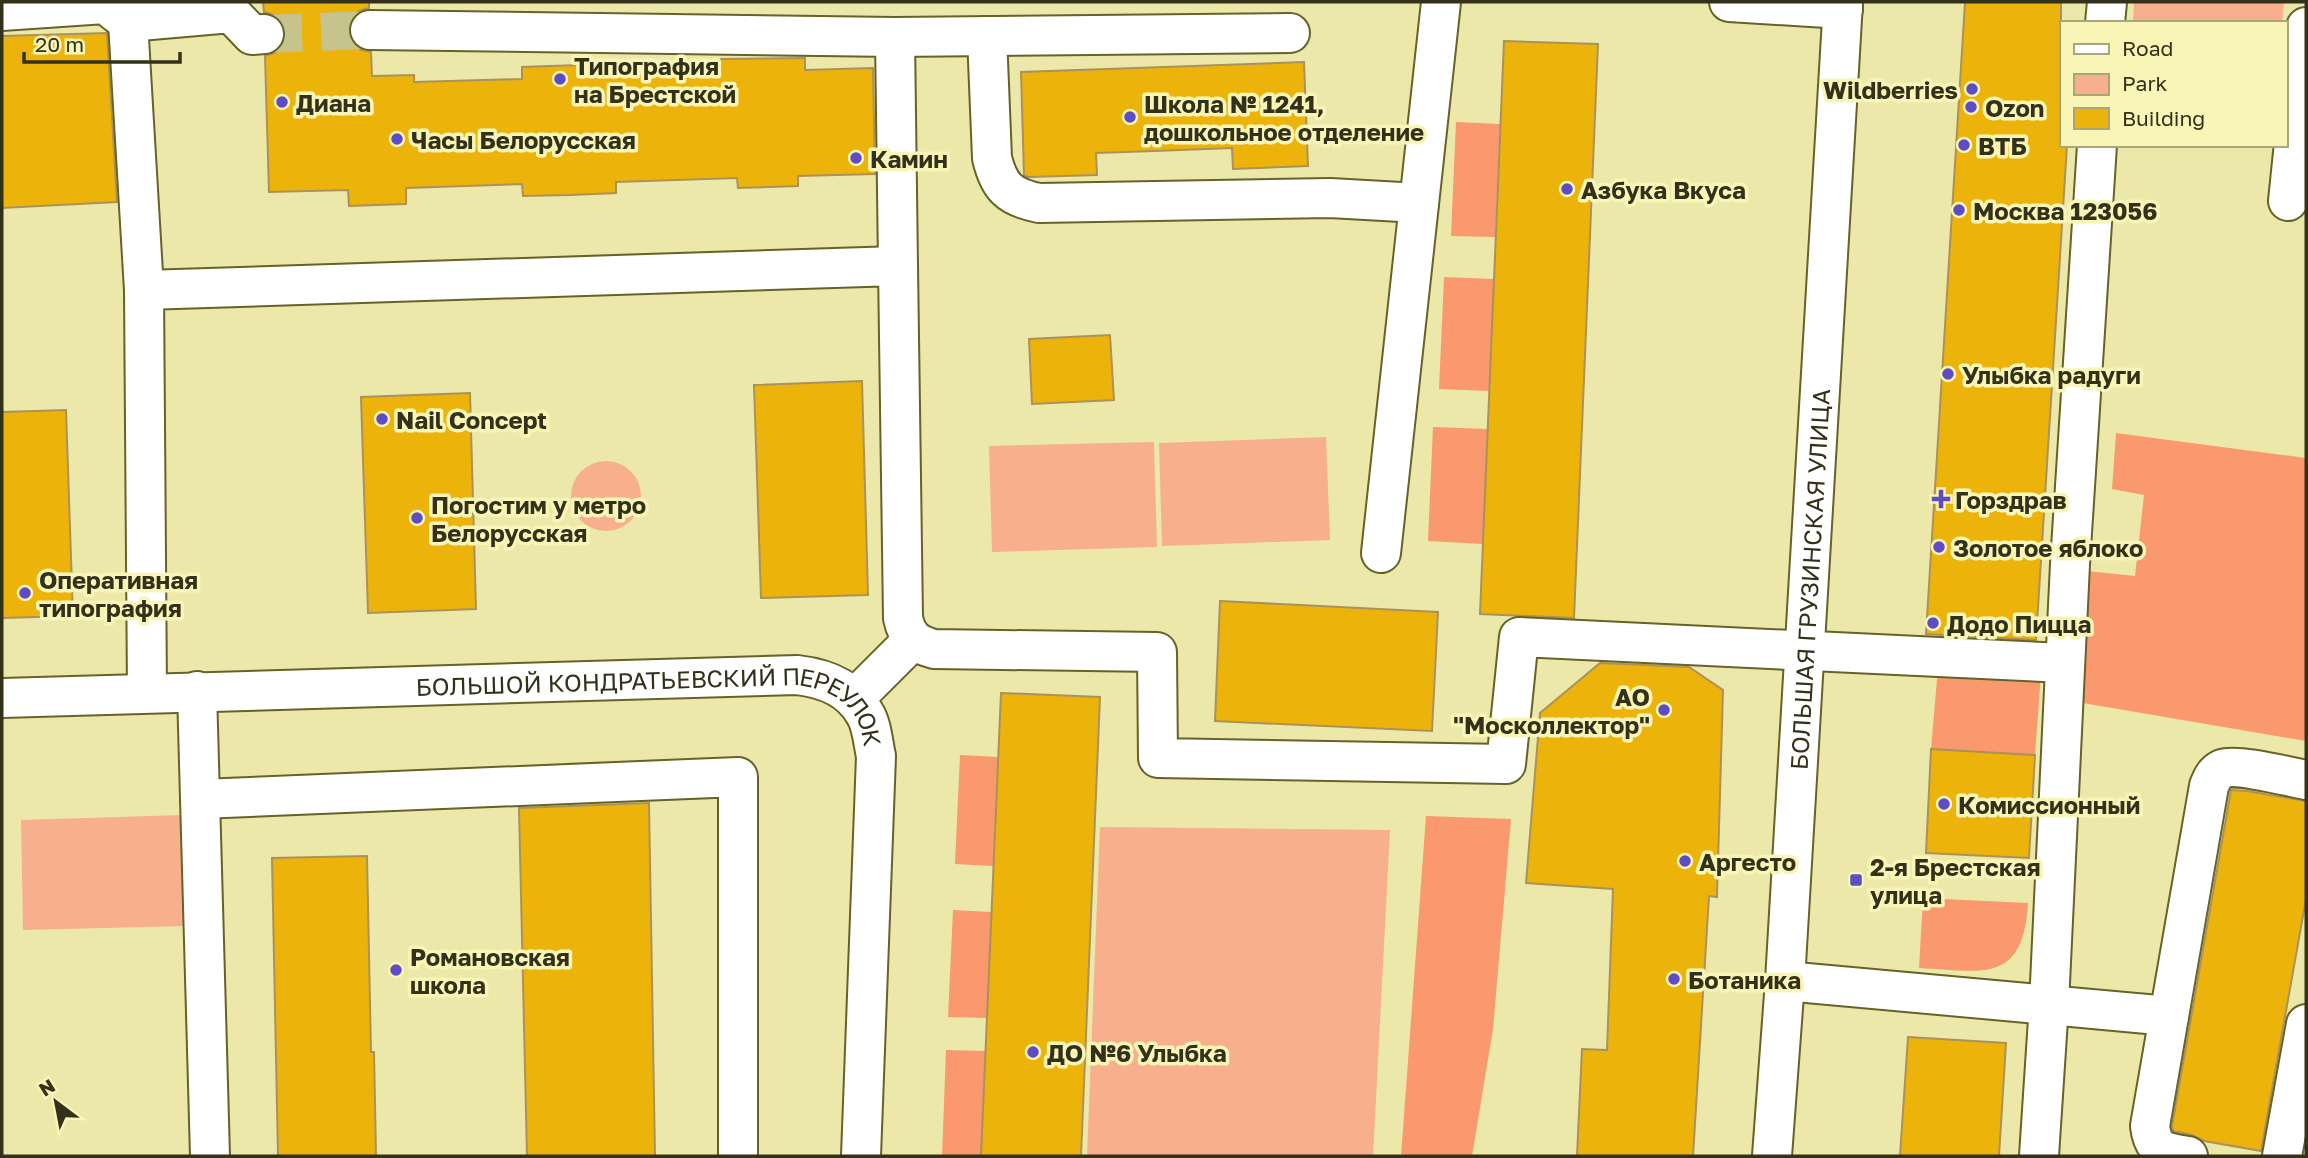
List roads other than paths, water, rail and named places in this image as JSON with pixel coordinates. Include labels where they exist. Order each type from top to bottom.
[{"type":"street","points":[[1381,553],[1441,2]]},
{"type":"street","points":[[1729,2],[1843,5]]},
{"type":"street","points":[[2105,21],[2107,2]]},
{"type":"street","points":[[2,11],[105,4],[128,22],[231,8],[252,35],[264,34]]},
{"type":"street","name":"БОЛЬШАЯ ГРУЗИНСКАЯ УЛИЦА","points":[[1772,1156],[1786,981],[1843,5]]},
{"type":"street","points":[[128,22],[144,290],[147,693]]},
{"type":"street","points":[[2288,201],[2306,27]]},
{"type":"street","points":[[370,30],[895,37],[1290,33]]},
{"type":"street","points":[[987,36],[992,158],[996,176],[1007,190],[1021,200],[1039,203],[1329,198],[1419,203]]},
{"type":"street","points":[[895,37],[903,618],[912,640],[922,646],[934,649],[1157,652],[1158,758],[1506,764],[1520,637],[2064,663]]},
{"type":"street","points":[[2039,1156],[2049,1004],[2064,663],[2097,147]]},
{"type":"street","points":[[144,290],[898,267]]},
{"type":"street","points":[[854,699],[912,640]]},
{"type":"street","name":"БОЛЬШОЙ КОНДРАТЬЕВСКИЙ ПЕРЕУЛОК","points":[[2,698],[797,675],[818,678],[837,686],[854,699],[867,715],[876,756],[861,1156]]},
{"type":"street","points":[[197,691],[211,1156]]},
{"type":"street","points":[[2188,1156],[2158,1148],[2151,1138],[2150,1126],[2209,786],[2214,775],[2224,768],[2236,767],[2306,780]]},
{"type":"street","points":[[200,799],[738,777],[738,1156]]},
{"type":"street","points":[[1786,981],[2169,1016]]},
{"type":"street","points":[[2282,1156],[2306,1024]]},
{"type":"tunnel","points":[[264,34],[370,30]]},
{"type":"place","name":"Типография на Брестской","points":[[560,79]]},
{"type":"place","name":"Wildberries","points":[[1972,89]]},
{"type":"place","name":"Диана","points":[[282,102]]},
{"type":"place","name":"Ozon","points":[[1971,107]]},
{"type":"place","name":"Школа № 1241, дошкольное отделение","points":[[1130,117]]},
{"type":"place","name":"Часы Белорусская","points":[[397,139]]},
{"type":"place","name":"ВТБ","points":[[1964,145]]},
{"type":"place","name":"Камин","points":[[856,158]]},
{"type":"place","name":"Азбука Вкуса","points":[[1567,189]]},
{"type":"place","name":"Москва 123056","points":[[1959,210]]},
{"type":"place","name":"Улыбка радуги","points":[[1948,374]]},
{"type":"place","name":"Nail Concept","points":[[382,419]]},
{"type":"place","name":"Горздрав","points":[[1941,499]]},
{"type":"place","name":"Погостим у метро Белорусская","points":[[417,518]]},
{"type":"place","name":"Золотое яблоко","points":[[1939,547]]},
{"type":"place","name":"Оперативная типография","points":[[25,593]]},
{"type":"place","name":"Додо Пицца","points":[[1933,623]]},
{"type":"place","name":"АО \"Москоллектор\"","points":[[1664,710]]},
{"type":"place","name":"Комиссионный","points":[[1944,804]]},
{"type":"place","name":"Аргесто","points":[[1685,861]]},
{"type":"place","name":"2-я Брестская улица","points":[[1856,880]]},
{"type":"place","name":"Романовская школа","points":[[396,970]]},
{"type":"place","name":"Ботаника","points":[[1674,979]]},
{"type":"place","name":"ДО №6 Улыбка","points":[[1033,1052]]}]
